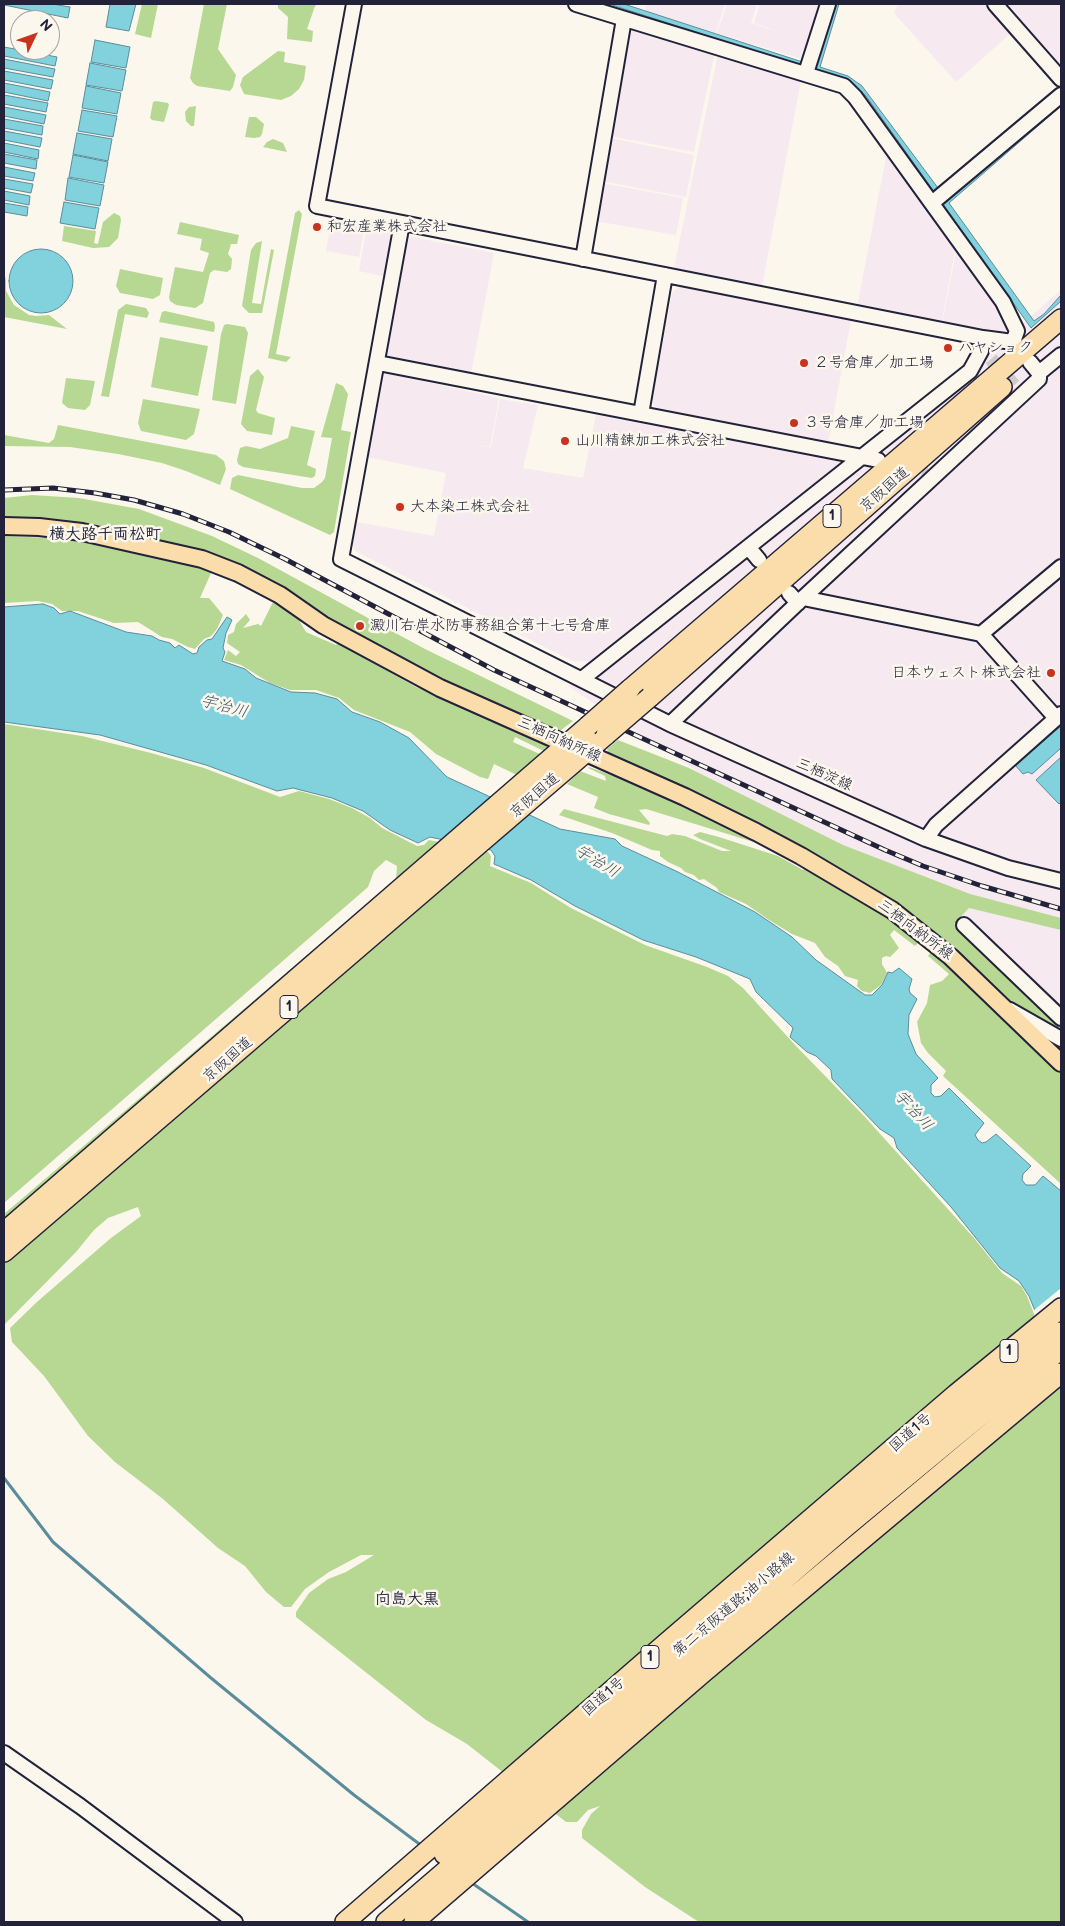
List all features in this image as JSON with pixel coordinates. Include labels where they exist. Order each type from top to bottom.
[{"type":"highway","name":"京阪国道","points":[[4,1252],[650,697],[1059,326]]},
{"type":"highway","name":"京阪国道","points":[[4,1232],[630,689],[1030,354]]},
{"type":"highway","name":"国道1号","points":[[345,1922],[956,1394],[1061,1308]]},
{"type":"highway","name":"第二京阪道路;油小路線","points":[[365,1922],[719,1617],[972,1404],[1061,1332]]},
{"type":"highway","name":"第二京阪道路;油小路線","points":[[386,1922],[847,1526],[1061,1349]]},
{"type":"highway","points":[[414,1922],[689,1685],[1061,1373]]},
{"type":"main road","name":"三栖向納所線","points":[[4,526],[39,527],[82,532],[202,559],[238,573],[280,594],[323,625],[440,688],[580,757],[685,797],[756,832],[885,905],[938,946],[1061,1063]]},
{"type":"street","points":[[354,4],[317,206],[665,275],[985,349],[1061,355]]},
{"type":"street","points":[[576,4],[624,19],[808,68],[844,86],[856,97],[937,198],[1003,302],[1030,354],[1040,379],[1020,392],[797,598],[670,724]]},
{"type":"street","points":[[808,68],[828,4]]},
{"type":"street","points":[[995,4],[1061,79]]},
{"type":"street","points":[[583,259],[624,19]]},
{"type":"street","points":[[937,198],[1061,95]]},
{"type":"street","points":[[402,223],[377,356],[378,363],[871,458]]},
{"type":"street","points":[[641,414],[665,275]]},
{"type":"street","points":[[582,679],[748,548],[871,458],[970,371],[985,349]]},
{"type":"street","name":"三栖淀線","points":[[378,363],[341,559],[670,724],[926,839],[1008,868],[1061,882]]},
{"type":"street","points":[[748,548],[759,560]]},
{"type":"street","points":[[981,634],[1061,568]]},
{"type":"street","points":[[797,598],[981,634],[1059,716],[936,825],[926,839]]},
{"type":"street","points":[[964,925],[1061,1018]]},
{"type":"street","points":[[1002,1006],[1061,1039]]},
{"type":"street","points":[[4,1753],[80,1806],[235,1922]]},
{"type":"shaded area","points":[[647,4],[725,4],[716,33],[645,11]]},
{"type":"shaded area","points":[[727,4],[757,4],[751,23],[789,35],[754,23],[760,4],[822,4],[805,60],[717,33]]},
{"type":"shaded area","points":[[898,4],[986,4],[1011,33],[956,82],[894,13]]},
{"type":"shaded area","points":[[999,4],[1061,4],[1061,74]]},
{"type":"shaded area","points":[[637,27],[715,51],[694,152],[610,136],[630,30]]},
{"type":"shaded area","points":[[718,54],[801,80],[762,286],[674,268]]},
{"type":"shaded area","points":[[610,138],[694,155],[686,197],[602,181]]},
{"type":"shaded area","points":[[887,152],[956,245],[942,320],[857,307]]},
{"type":"shaded area","points":[[602,183],[683,198],[676,235],[595,221]]},
{"type":"shaded area","points":[[332,219],[365,226],[359,257],[326,251]]},
{"type":"shaded area","points":[[367,226],[390,230],[395,236],[387,277],[359,271]]},
{"type":"shaded area","points":[[408,236],[494,253],[471,374],[386,358]]},
{"type":"shaded area","points":[[957,247],[1008,317],[1010,332],[1006,335],[942,324]]},
{"type":"shaded area","points":[[680,286],[851,320],[828,444],[657,409],[652,402],[672,293]]},
{"type":"shaded area","points":[[1061,290],[1061,1012],[568,686],[1008,336]]},
{"type":"shaded area","points":[[385,373],[499,398],[490,447],[468,443],[491,448],[500,399],[538,405],[523,468],[583,478],[596,415],[841,462],[596,662],[572,661],[355,551],[352,541],[357,522],[434,536],[446,473],[367,457]]},
{"type":"green space","points":[[142,4],[158,4],[151,38],[135,34]]},
{"type":"green space","points":[[204,4],[227,4],[218,49],[236,75],[230,91],[197,86],[190,78]]},
{"type":"green space","points":[[278,4],[319,4],[315,6],[307,29],[313,31],[312,42],[287,39],[288,17],[278,8]]},
{"type":"green space","points":[[278,51],[285,52],[284,62],[306,66],[304,80],[299,89],[291,96],[281,100],[244,94],[240,85],[243,77]]},
{"type":"green space","points":[[153,102],[168,103],[169,105],[164,122],[150,118]]},
{"type":"green space","points":[[196,106],[194,126],[191,126],[186,121],[185,112],[189,107]]},
{"type":"green space","points":[[249,117],[256,117],[264,124],[260,137],[245,137]]},
{"type":"green space","points":[[273,139],[283,143],[287,152],[263,147]]},
{"type":"green space","points":[[299,210],[302,214],[276,354],[291,357],[286,362],[268,358],[295,213]]},
{"type":"green space","points":[[114,213],[120,216],[121,220],[118,238],[109,247],[93,248],[62,241],[64,226],[96,231],[94,243],[98,244],[103,222]]},
{"type":"green space","points":[[180,222],[239,235],[237,244],[231,244],[228,254],[232,259],[231,269],[227,272],[214,270],[210,273],[203,303],[195,308],[176,305],[170,301],[169,297],[175,267],[203,272],[209,253],[200,250],[202,239],[177,234]]},
{"type":"green space","points":[[262,241],[252,303],[261,304],[271,249],[274,250],[262,313],[249,313],[242,306],[251,250],[256,243]]},
{"type":"green space","points":[[120,269],[163,278],[160,295],[153,299],[120,293],[116,286]]},
{"type":"green space","points":[[6,276],[6,291],[14,305],[29,315],[49,315],[67,329],[4,317],[4,283]]},
{"type":"green space","points":[[126,304],[146,308],[149,313],[147,318],[125,314],[109,397],[101,396],[118,310]]},
{"type":"green space","points":[[165,311],[214,322],[214,332],[159,322],[162,312]]},
{"type":"green space","points":[[224,325],[245,327],[248,333],[236,404],[212,400],[221,334]]},
{"type":"green space","points":[[160,337],[208,346],[198,396],[151,387]]},
{"type":"green space","points":[[258,369],[264,377],[256,410],[258,413],[275,418],[272,435],[247,431],[241,424],[250,376]]},
{"type":"green space","points":[[66,378],[95,381],[90,405],[85,410],[68,408],[62,403]]},
{"type":"green space","points":[[336,383],[343,386],[348,394],[341,430],[351,432],[334,532],[330,535],[230,489],[232,478],[238,475],[302,488],[314,488],[322,482],[325,478],[332,438],[321,437]]},
{"type":"green space","points":[[143,399],[200,409],[194,434],[186,440],[141,431],[138,423]]},
{"type":"green space","points":[[58,425],[216,455],[224,461],[226,469],[220,485],[162,463],[118,454],[70,447],[4,446],[4,435],[49,443],[54,439]]},
{"type":"green space","points":[[291,426],[315,431],[307,465],[316,469],[315,476],[312,478],[243,467],[238,464],[240,448],[246,446],[260,449],[288,438]]},
{"type":"green space","points":[[32,495],[79,498],[139,509],[212,536],[258,558],[425,649],[573,721],[557,733],[432,679],[253,575],[4,519],[4,498]]},
{"type":"green space","points":[[4,536],[78,539],[149,551],[240,579],[238,584],[211,573],[200,598],[209,598],[223,615],[217,629],[195,649],[172,639],[162,637],[138,622],[114,623],[78,611],[62,611],[52,604],[38,601],[4,603]]},
{"type":"green space","points":[[249,583],[301,621],[306,632],[336,645],[338,643],[416,687],[471,708],[476,713],[548,747],[545,749],[548,750],[546,752],[515,737],[513,742],[542,755],[519,776],[494,764],[488,779],[480,777],[436,754],[410,732],[354,710],[339,698],[316,690],[290,690],[270,683],[241,665],[224,660],[228,650],[236,656],[240,652],[227,643],[228,635],[234,632],[236,624],[246,614],[250,620],[243,628],[258,624],[261,626],[273,602],[246,588]]},
{"type":"green space","points":[[4,724],[82,736],[151,753],[204,768],[280,797],[299,791],[329,799],[352,808],[370,818],[382,828],[417,846],[424,845],[429,840],[488,852],[491,856],[490,866],[531,883],[571,908],[645,945],[728,976],[743,988],[864,1116],[974,1238],[1002,1273],[1021,1286],[1027,1296],[1061,1383],[1061,1922],[699,1922],[645,1887],[582,1838],[582,1830],[591,1814],[600,1806],[588,1810],[577,1822],[566,1822],[467,1744],[426,1720],[296,1617],[296,1612],[309,1593],[328,1579],[346,1572],[374,1555],[361,1555],[329,1572],[305,1589],[291,1607],[284,1607],[266,1592],[245,1566],[218,1548],[163,1499],[115,1462],[88,1436],[44,1376],[12,1342],[10,1328],[38,1301],[111,1238],[141,1216],[138,1207],[108,1218],[94,1230],[76,1252],[4,1325],[4,1214],[396,879],[397,866],[386,860],[374,871],[368,887],[4,1203]]},
{"type":"green space","points":[[618,740],[689,768],[843,845],[970,894],[1061,918],[1061,930],[969,908],[954,924],[1061,1027],[1061,1035],[1004,998],[881,898],[876,890],[849,874],[839,874],[610,758],[607,749]]},
{"type":"green space","points":[[589,767],[654,790],[770,847],[646,809],[639,810],[650,823],[649,825],[594,808],[598,797],[567,784],[580,771],[606,781],[605,776]]},
{"type":"green space","points":[[564,809],[667,836],[672,834],[685,836],[722,851],[731,851],[693,835],[700,832],[778,856],[803,870],[808,864],[868,899],[920,941],[915,946],[894,930],[890,935],[899,948],[890,957],[882,958],[882,964],[887,973],[881,985],[870,993],[862,991],[857,986],[858,980],[845,976],[838,966],[825,957],[815,943],[792,934],[746,904],[719,892],[717,888],[704,879],[699,880],[694,875],[668,862],[660,856],[660,851],[652,850],[612,833],[559,815]]},
{"type":"green space","points":[[932,950],[1061,1067],[1061,1184],[943,1076],[946,1071],[921,1043],[917,1022],[927,1003],[930,985],[942,981],[949,974],[928,956]]},
{"type":"water","points":[[52,4],[70,7],[68,18],[60,16],[60,10],[29,10],[4,5]]},
{"type":"water","points":[[110,4],[136,4],[129,31],[106,27]]},
{"type":"water","points":[[609,4],[624,4],[815,66],[836,4],[839,4],[820,67],[848,76],[862,86],[947,200],[1061,100],[1061,106],[949,203],[1034,321],[1044,314],[1061,295],[1061,301],[1031,328],[866,96],[854,85],[841,79]]},
{"type":"water","points":[[95,40],[130,47],[126,68],[91,62]]},
{"type":"water","points":[[4,47],[10,48],[10,57],[4,56]]},
{"type":"water","points":[[4,59],[55,69],[53,77],[4,68]]},
{"type":"water","points":[[24,60],[56,60],[55,66]]},
{"type":"water","points":[[90,63],[126,70],[122,91],[86,85]]},
{"type":"water","points":[[4,71],[53,80],[51,89],[4,80]]},
{"type":"water","points":[[4,83],[50,92],[48,101],[4,92]]},
{"type":"water","points":[[86,86],[121,93],[117,114],[82,108]]},
{"type":"water","points":[[4,95],[48,103],[46,112],[4,104]]},
{"type":"water","points":[[4,107],[46,115],[44,124],[4,116]]},
{"type":"water","points":[[82,110],[117,116],[113,137],[78,131]]},
{"type":"water","points":[[4,119],[43,126],[42,135],[4,128]]},
{"type":"water","points":[[4,131],[42,138],[40,147],[4,140]]},
{"type":"water","points":[[77,133],[112,139],[108,161],[73,154]]},
{"type":"water","points":[[4,143],[39,150],[38,159],[4,152]]},
{"type":"water","points":[[4,154],[37,160],[36,169],[4,163]]},
{"type":"water","points":[[73,155],[108,162],[104,183],[69,177]]},
{"type":"water","points":[[4,167],[35,173],[33,181],[4,176]]},
{"type":"water","points":[[68,178],[104,185],[100,206],[65,200]]},
{"type":"water","points":[[4,179],[33,184],[31,193],[4,188]]},
{"type":"water","points":[[4,191],[30,196],[29,205],[4,200]]},
{"type":"water","points":[[64,202],[99,208],[95,229],[60,223]]},
{"type":"water","points":[[4,203],[28,207],[27,216],[4,212]]},
{"type":"water","points":[[41,249],[59,254],[64,258],[68,263],[73,281],[68,299],[64,304],[59,308],[41,313],[23,308],[18,304],[14,299],[9,281],[14,263],[18,258],[23,254]]},
{"type":"water","name":"宇治川","points":[[43,604],[54,608],[60,614],[70,611],[126,632],[152,636],[170,643],[175,648],[179,645],[193,654],[197,653],[199,647],[207,640],[212,639],[227,617],[232,620],[226,633],[223,648],[225,652],[222,661],[245,669],[256,678],[291,692],[315,693],[337,699],[352,712],[380,722],[409,738],[447,777],[560,829],[615,839],[622,846],[678,872],[755,912],[792,937],[816,960],[865,995],[872,995],[882,985],[888,972],[892,973],[899,968],[912,979],[909,989],[910,993],[917,999],[909,1015],[908,1034],[916,1054],[938,1078],[931,1085],[931,1093],[935,1097],[941,1096],[949,1088],[984,1123],[975,1135],[978,1140],[982,1143],[986,1142],[996,1134],[1031,1166],[1023,1174],[1022,1180],[1026,1185],[1035,1185],[1043,1176],[1061,1191],[1061,1375],[1029,1296],[1019,1281],[1000,1268],[951,1207],[897,1148],[894,1138],[880,1129],[832,1079],[831,1070],[816,1056],[807,1052],[790,1037],[793,1028],[756,992],[750,979],[696,957],[643,940],[575,906],[531,880],[494,864],[495,856],[491,850],[430,837],[418,843],[390,830],[363,811],[332,798],[293,788],[277,791],[206,765],[100,735],[4,722],[4,607]]},
{"type":"water","points":[[1061,726],[1061,748],[1032,774],[1028,772],[1023,774],[1015,765]]},
{"type":"water","points":[[1061,757],[1061,802],[1059,804],[1036,780]]},
{"type":"pier","points":[[1061,1288],[1061,1318],[1042,1334],[1033,1311]]},
{"type":"waterway","points":[[4,1478],[53,1542],[211,1678],[354,1795],[422,1846]]},
{"type":"waterway","points":[[469,1881],[528,1922]]},
{"type":"tunnel","points":[[991,359],[1017,389]]},
{"type":"tunnel","points":[[902,466],[927,472]]},
{"type":"railway","points":[[4,490],[53,488],[134,500],[183,514],[229,532],[285,559],[494,670],[885,850],[923,866],[982,886],[1061,909]]},
{"type":"place","name":"和宏産業株式会社","points":[[317,227]]},
{"type":"place","name":"ハヤショク","points":[[948,348]]},
{"type":"place","name":"２号倉庫／加工場","points":[[804,363]]},
{"type":"place","name":"３号倉庫／加工場","points":[[794,423]]},
{"type":"place","name":"山川精錬加工株式会社","points":[[565,441]]},
{"type":"place","name":"大本染工株式会社","points":[[400,507]]},
{"type":"place","name":"澱川右岸水防事務組合第十七号倉庫","points":[[360,626]]},
{"type":"place","name":"日本ウェスト株式会社","points":[[1051,673]]},
{"type":"district","name":"横大路千両松町","points":[[105,535]]},
{"type":"district","name":"向島大黒","points":[[407,1600]]}]
